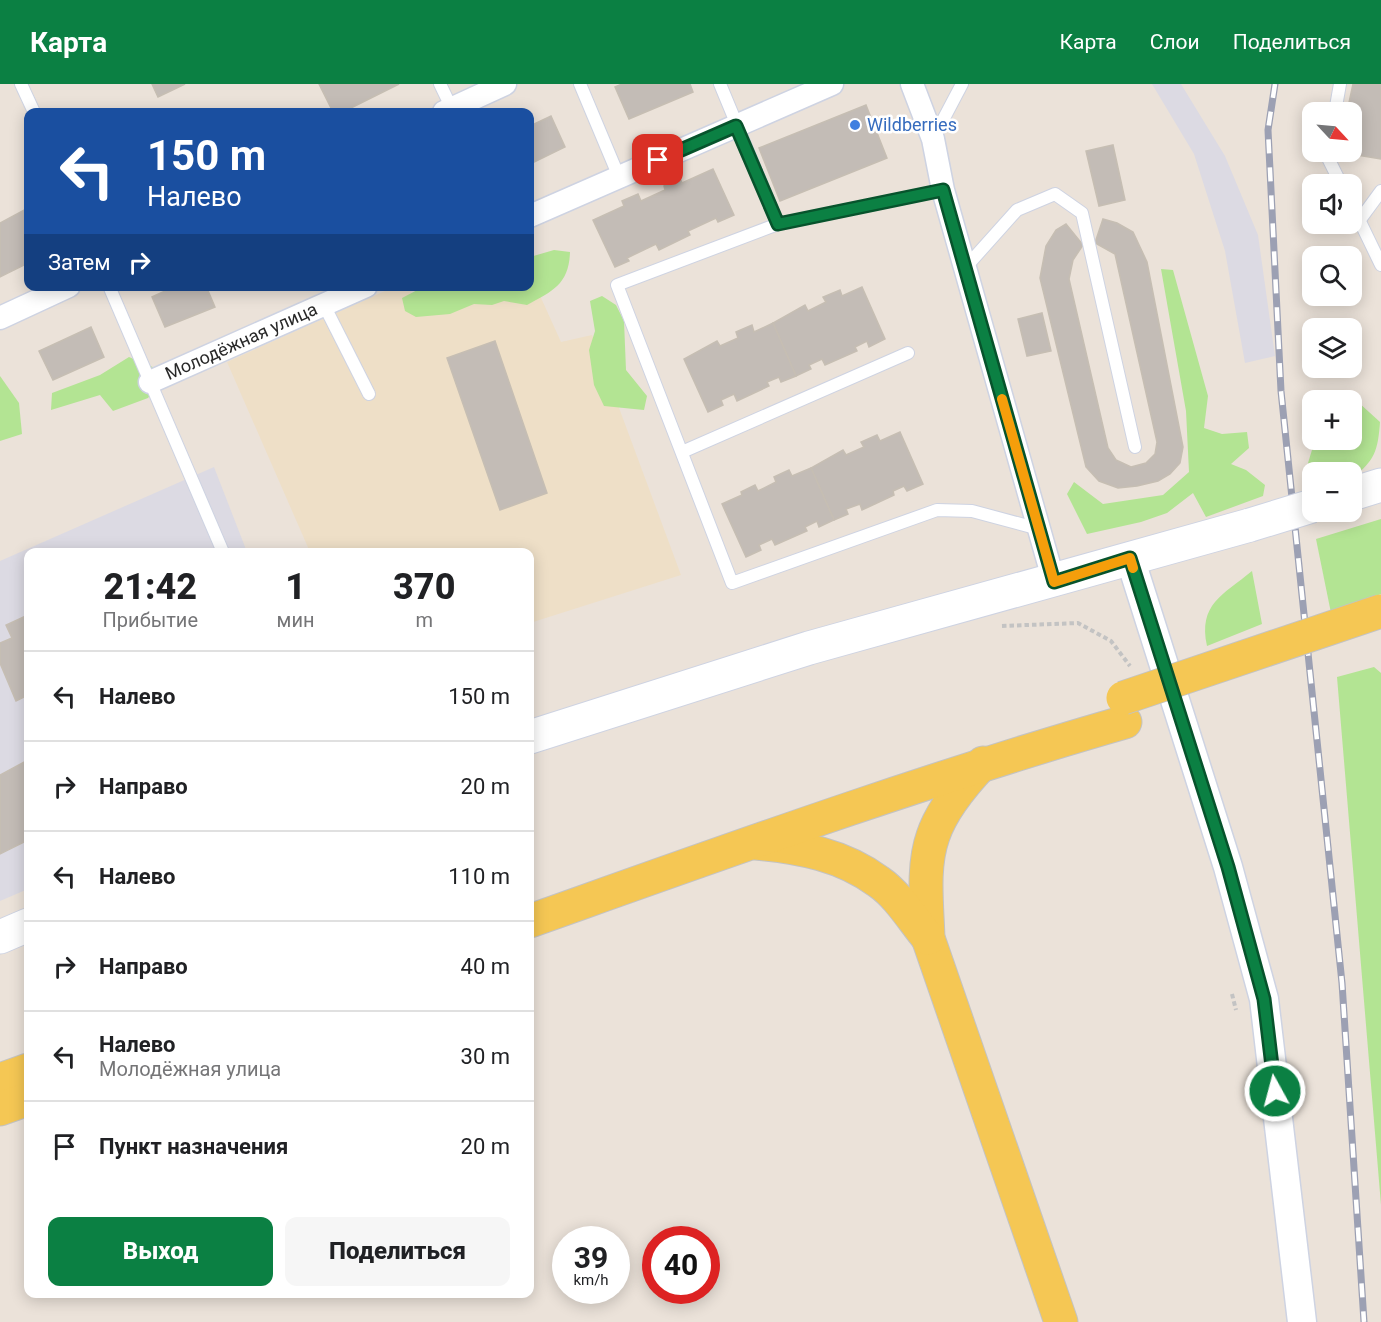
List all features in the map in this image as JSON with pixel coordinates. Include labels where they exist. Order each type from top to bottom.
[{"type":"main road","points":[[1362,491],[1381,485]]},
{"type":"main road","points":[[534,736],[809,648],[1054,582],[1302,509]]},
{"type":"main road","points":[[534,896],[844,785],[1127,697],[1381,611]]},
{"type":"main road","points":[[534,919],[748,838],[984,762],[1127,697],[1381,632]]},
{"type":"main road","points":[[984,762],[961,786],[933,835],[926,882],[928,938],[1061,1322]]},
{"type":"main road","points":[[748,838],[796,847],[837,859],[880,882],[928,938]]},
{"type":"main road","points":[[0,937],[24,927]]},
{"type":"main road","points":[[0,1080],[24,1071]]},
{"type":"main road","points":[[0,1109],[24,1100]]},
{"type":"street","points":[[456,108],[505,84]]},
{"type":"street","points":[[534,214],[832,84]]},
{"type":"street","points":[[912,84],[933,139],[943,190],[1054,582]]},
{"type":"street","points":[[0,318],[58,291]]},
{"type":"street","name":"Молодёжная улица","points":[[150,382],[355,291]]},
{"type":"street","points":[[1130,558],[1228,867],[1264,999],[1302,1322]]},
{"type":"lane","points":[[21,84],[32,108]]},
{"type":"lane","points":[[440,84],[449,108]]},
{"type":"lane","points":[[580,84],[619,177]]},
{"type":"lane","points":[[720,84],[778,224]]},
{"type":"lane","points":[[933,139],[962,84]]},
{"type":"lane","points":[[1337,102],[1340,84]]},
{"type":"lane","points":[[943,190],[778,224],[617,285],[732,583],[937,510],[972,511],[1039,530]]},
{"type":"lane","points":[[1362,217],[1381,191]]},
{"type":"lane","points":[[965,268],[1017,210],[1055,195],[1082,213],[1134,447]]},
{"type":"lane","points":[[1362,227],[1381,265]]},
{"type":"lane","points":[[111,291],[221,548]]},
{"type":"lane","points":[[324,305],[369,394]]},
{"type":"lane","points":[[682,452],[908,353]]},
{"type":"path","points":[[1000,627],[1078,623],[1111,641],[1128,660],[1127,697]]},
{"type":"path","points":[[1230,983],[1238,1017]]},
{"type":"shaded area","points":[[1152,84],[1181,84],[1225,156],[1258,235],[1275,356],[1245,363],[1225,251],[1194,154]]},
{"type":"shaded area","points":[[534,282],[561,342],[592,335],[681,575],[534,622],[534,548],[308,548],[227,362],[385,291],[410,291],[423,300],[492,291],[534,291]]},
{"type":"shaded area","points":[[214,467],[245,548],[30,548]]},
{"type":"shaded area","points":[[24,550],[24,891],[0,901],[0,561]]},
{"type":"green space","points":[[554,250],[570,252],[567,272],[563,279],[552,291],[527,305],[504,301],[492,305],[474,304],[450,314],[416,317],[405,311],[402,298],[415,291],[534,291],[534,256]]},
{"type":"green space","points":[[1161,269],[1173,270],[1208,396],[1204,428],[1222,434],[1247,432],[1249,448],[1231,464],[1246,470],[1265,485],[1263,496],[1206,517],[1193,493],[1167,513],[1141,522],[1087,534],[1067,494],[1074,482],[1103,504],[1163,495],[1189,472],[1186,411]]},
{"type":"green space","points":[[602,296],[616,305],[624,321],[626,370],[647,396],[644,410],[604,406],[594,385],[589,350],[595,331],[590,301]]},
{"type":"green space","points":[[129,357],[155,368],[160,382],[148,398],[113,411],[100,395],[51,410],[52,393],[100,375]]},
{"type":"green space","points":[[0,376],[19,403],[22,434],[0,441]]},
{"type":"green space","points":[[1362,406],[1380,422],[1374,454],[1362,469],[1362,462],[1308,462],[1312,450],[1362,450]]},
{"type":"green space","points":[[1381,519],[1381,594],[1331,613],[1316,539]]},
{"type":"green space","points":[[1252,571],[1262,624],[1207,646],[1206,620],[1210,610],[1223,594]]},
{"type":"green space","points":[[1374,667],[1381,673],[1381,1205],[1337,677]]},
{"type":"building","points":[[152,84],[185,84],[158,97]]},
{"type":"building","points":[[319,84],[399,84],[351,108],[331,108]]},
{"type":"building","points":[[622,84],[690,84],[693,92],[629,119],[615,87]]},
{"type":"building","points":[[1353,84],[1381,84],[1381,159],[1362,156],[1362,102],[1349,102]]},
{"type":"building","points":[[866,105],[887,158],[780,201],[759,148]]},
{"type":"building","points":[[551,116],[565,147],[534,162],[534,124]]},
{"type":"building","points":[[1113,145],[1125,200],[1099,206],[1086,151]]},
{"type":"building","points":[[713,169],[734,215],[718,222],[716,218],[688,231],[690,235],[659,250],[656,244],[627,258],[629,261],[615,267],[593,220],[624,206],[622,201],[638,194],[641,201],[665,190],[664,186],[680,178],[682,183]]},
{"type":"building","points":[[24,210],[24,265],[0,277],[0,223]]},
{"type":"building","points":[[1103,219],[1117,223],[1133,232],[1147,262],[1183,447],[1180,463],[1170,474],[1158,481],[1118,488],[1099,481],[1086,467],[1040,278],[1046,246],[1056,230],[1066,224],[1083,245],[1073,260],[1069,279],[1108,448],[1116,460],[1131,467],[1146,463],[1155,454],[1157,442],[1115,254],[1095,243]]},
{"type":"building","points":[[862,287],[885,339],[869,347],[867,341],[855,347],[857,351],[825,365],[822,359],[809,365],[811,369],[796,376],[773,323],[805,305],[808,311],[826,302],[823,297],[840,290],[842,296]]},
{"type":"building","points":[[165,291],[208,291],[215,307],[165,327],[152,297]]},
{"type":"building","points":[[1042,313],[1051,351],[1027,356],[1018,319]]},
{"type":"building","points":[[773,323],[796,376],[781,382],[779,377],[767,382],[769,386],[737,401],[734,394],[721,400],[723,405],[708,412],[684,359],[717,341],[720,346],[738,338],[736,332],[752,325],[754,332]]},
{"type":"building","points":[[91,327],[104,357],[53,380],[39,351]]},
{"type":"building","points":[[495,341],[547,493],[500,510],[447,358]]},
{"type":"building","points":[[900,432],[923,484],[907,491],[904,486],[893,491],[894,495],[862,510],[860,504],[846,509],[848,514],[834,520],[811,468],[843,450],[846,455],[864,447],[861,442],[877,435],[880,441]]},
{"type":"building","points":[[811,468],[834,520],[819,527],[817,521],[805,527],[807,531],[775,545],[772,539],[759,545],[761,550],[746,557],[722,504],[742,495],[741,492],[755,485],[758,491],[776,482],[774,477],[789,470],[792,476]]},
{"type":"building","points":[[24,617],[24,697],[16,701],[0,663],[0,643],[12,638],[6,625]]},
{"type":"building","points":[[24,762],[24,842],[0,854],[0,775]]},
{"type":"railway","points":[[1275,84],[1268,130],[1281,391],[1342,983],[1364,1322]]},
{"type":"slow traffic","points":[[1002,399],[1054,582],[1130,558],[1133,568]]},
{"type":"place","name":"Wildberries","points":[[855,125]]},
{"type":"route","points":[[658,160],[736,126],[778,224],[943,190],[1054,582],[1130,558],[1228,867],[1264,999],[1275,1091]]}]
